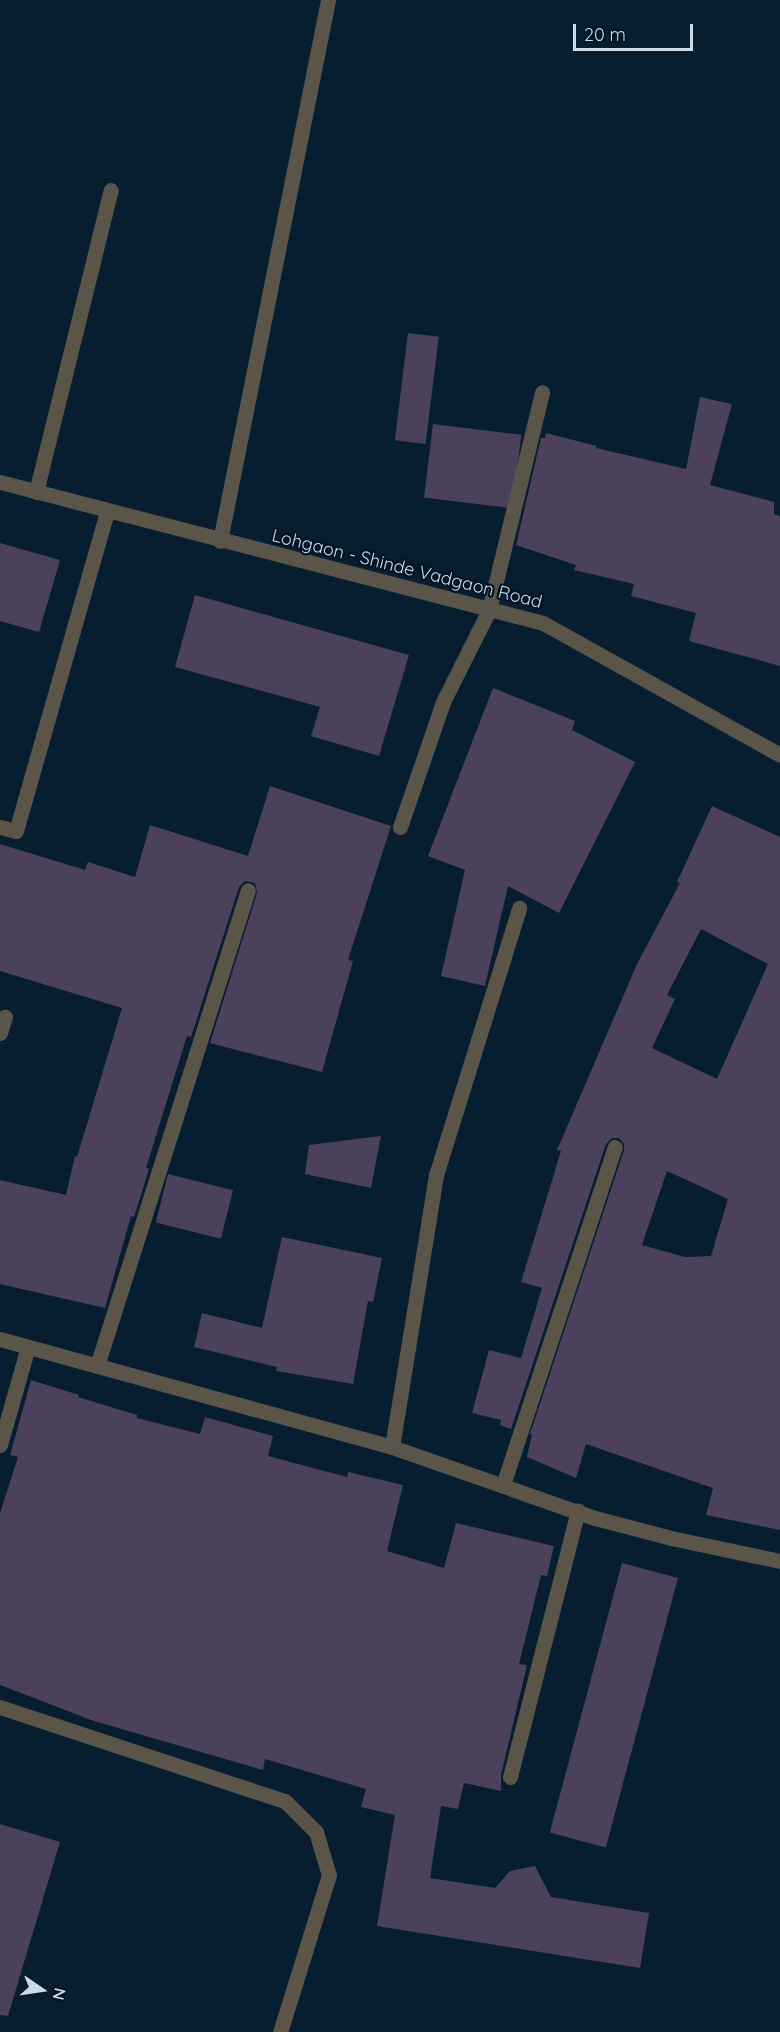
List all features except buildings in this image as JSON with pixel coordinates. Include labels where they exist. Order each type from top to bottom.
[{"type":"street","points":[[220,541],[328,0]]},
{"type":"street","points":[[36,492],[111,190]]},
{"type":"street","points":[[400,827],[443,702],[489,609],[542,392]]},
{"type":"street","name":"Lohgaon - Shinde Vadgaon Road","points":[[0,482],[107,512],[543,623],[780,755]]},
{"type":"street","points":[[0,827],[16,831],[107,512]]},
{"type":"street","points":[[97,1366],[248,890]]},
{"type":"street","points":[[392,1448],[436,1175],[519,908]]},
{"type":"street","points":[[0,1033],[5,1017]]},
{"type":"street","points":[[503,1485],[615,1147]]},
{"type":"street","points":[[0,1339],[392,1448],[578,1511],[671,1538],[780,1561]]},
{"type":"street","points":[[0,1445],[28,1347]]},
{"type":"street","points":[[510,1777],[578,1511]]},
{"type":"street","points":[[0,1707],[285,1801],[316,1832],[329,1875],[280,2032]]}]
